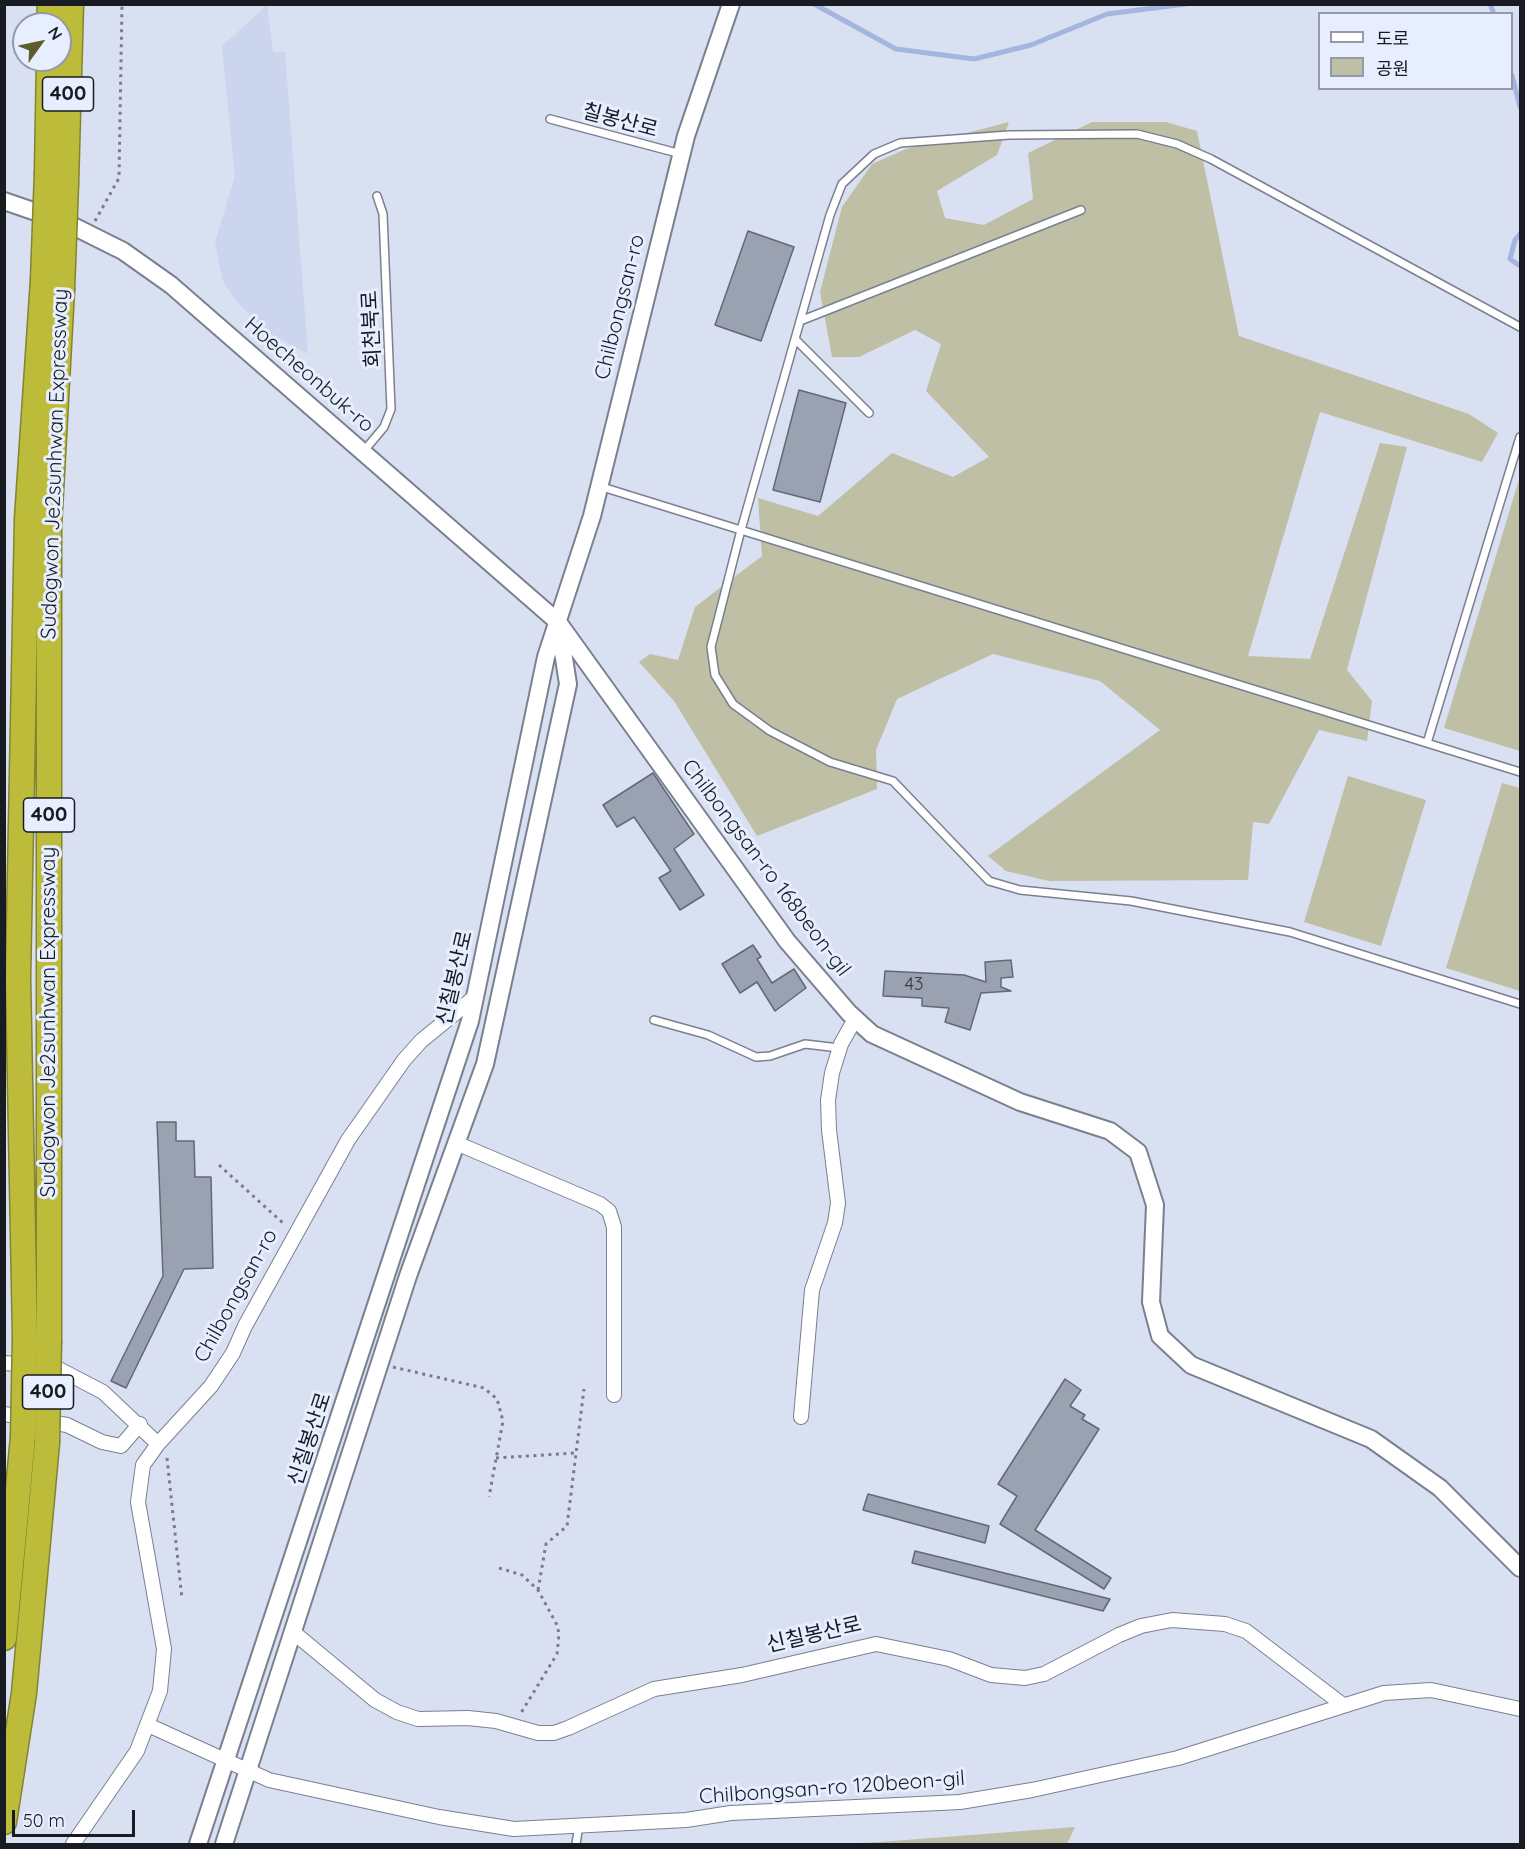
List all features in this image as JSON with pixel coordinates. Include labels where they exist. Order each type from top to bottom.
[{"type":"highway","name":"Sudogwon Je2sunhwan Expressway","points":[[4,1822],[24,1693],[47,1443],[49,526],[52,285],[56,178],[71,4]]},
{"type":"highway","name":"Sudogwon Je2sunhwan Expressway","points":[[50,72],[56,178]]},
{"type":"highway","name":"Sudogwon Je2sunhwan Expressway","points":[[4,1638],[23,1437],[25,1338],[18,965],[27,519],[52,285]]},
{"type":"street","name":"Chilbongsan-ro","points":[[558,622],[599,486],[682,154],[731,4]]},
{"type":"street","name":"Hoecheonbuk-ro","points":[[4,201],[65,222],[123,251],[171,285],[558,622]]},
{"type":"street","name":"신칠봉산로","points":[[198,1845],[463,1044],[476,996],[546,657],[558,622]]},
{"type":"street","name":"신칠봉산로","points":[[224,1845],[380,1364],[494,1029],[568,684],[558,622]]},
{"type":"street","name":"Chilbongsan-ro 168beon-gil","points":[[558,622],[787,941],[855,1019],[885,1042],[1020,1102],[1110,1131],[1138,1152],[1155,1205],[1151,1302],[1160,1336],[1191,1365],[1371,1439],[1440,1488],[1521,1568]]},
{"type":"street","name":"Chilbongsan-ro","points":[[74,1845],[80,1831],[136,1750],[148,1725],[160,1690],[164,1648],[138,1502],[138,1487],[143,1465],[158,1444],[211,1386],[233,1353],[244,1326],[348,1140],[404,1060],[421,1041],[476,996]]},
{"type":"street","points":[[801,1417],[812,1290],[835,1223],[838,1203],[829,1130],[828,1100],[831,1073],[839,1048],[855,1019]]},
{"type":"street","points":[[456,1143],[600,1204],[609,1211],[614,1227],[614,1395]]},
{"type":"street","points":[[4,1363],[55,1367],[103,1392],[140,1424],[158,1444]]},
{"type":"street","points":[[4,1414],[67,1425],[102,1442],[121,1446],[140,1424]]},
{"type":"street","name":"신칠봉산로","points":[[293,1632],[375,1700],[397,1712],[418,1719],[468,1718],[538,1733],[554,1733],[654,1689],[742,1675],[876,1644],[949,1659],[991,1676],[1025,1678],[1044,1674],[1119,1635],[1142,1626],[1172,1620],[1225,1624],[1246,1631],[1343,1706]]},
{"type":"street","name":"Chilbongsan-ro 120beon-gil","points":[[148,1725],[269,1780],[480,1826],[514,1829],[686,1820],[731,1813],[960,1802],[1032,1790],[1178,1758],[1384,1693],[1431,1690],[1521,1709]]},
{"type":"lane","name":"칠봉산로","points":[[550,119],[682,154]]},
{"type":"lane","points":[[1521,327],[1211,159],[1177,144],[1137,134],[1009,135],[900,144],[874,154],[842,184],[830,215],[741,530],[711,646],[715,675],[733,705],[770,731],[830,762],[893,781],[989,881],[1020,890],[1131,901],[1290,932],[1521,1004]]},
{"type":"lane","name":"회천북로","points":[[363,452],[384,426],[391,409],[383,214],[377,196]]},
{"type":"lane","points":[[800,321],[1081,210]]},
{"type":"lane","points":[[795,339],[869,413]]},
{"type":"lane","points":[[1427,743],[1521,437]]},
{"type":"lane","points":[[599,486],[1521,772]]},
{"type":"lane","points":[[654,1020],[708,1035],[756,1057],[770,1056],[805,1044],[839,1048]]},
{"type":"lane","points":[[576,1845],[579,1825]]},
{"type":"path","points":[[87,233],[119,178],[122,4]]},
{"type":"path","points":[[219,1165],[297,1233]]},
{"type":"path","points":[[380,1364],[491,1392],[500,1408],[503,1421],[489,1497]]},
{"type":"path","points":[[538,1590],[546,1544],[567,1526],[584,1389]]},
{"type":"path","points":[[158,1444],[168,1461],[182,1599]]},
{"type":"path","points":[[496,1458],[575,1453]]},
{"type":"path","points":[[499,1568],[522,1575],[538,1590],[557,1625],[559,1645],[557,1654],[513,1726]]},
{"type":"shaded area","points":[[267,5],[273,52],[285,52],[308,354],[263,330],[234,298],[223,281],[215,242],[235,176],[222,46]]},
{"type":"green space","points":[[1009,122],[997,155],[937,191],[945,218],[984,225],[1033,199],[1028,153],[1092,122],[1166,122],[1197,131],[1239,336],[1469,414],[1498,433],[1482,462],[1320,412],[1248,656],[1310,659],[1380,443],[1407,447],[1347,670],[1372,701],[1367,741],[1319,730],[1269,824],[1253,822],[1248,880],[1049,881],[1006,871],[988,856],[1160,730],[1100,681],[993,654],[897,699],[876,750],[877,789],[757,836],[674,701],[639,662],[650,654],[678,660],[695,607],[762,556],[758,498],[818,516],[892,453],[953,477],[989,457],[926,391],[941,344],[915,330],[859,357],[832,357],[820,292],[842,207],[872,164],[906,149]]},
{"type":"green space","points":[[1520,476],[1520,751],[1444,728]]},
{"type":"green space","points":[[1348,776],[1426,800],[1381,946],[1304,922]]},
{"type":"green space","points":[[1502,783],[1520,788],[1520,991],[1446,968]]},
{"type":"green space","points":[[1075,1827],[1067,1844],[844,1844],[880,1842]]},
{"type":"building","points":[[748,231],[794,247],[761,341],[715,325]]},
{"type":"building","points":[[799,390],[846,403],[820,502],[773,490]]},
{"type":"building","points":[[653,773],[694,834],[674,849],[704,895],[680,910],[659,878],[671,871],[634,817],[617,827],[603,805]]},
{"type":"building","points":[[753,945],[761,957],[757,959],[772,983],[794,969],[806,988],[775,1011],[757,982],[740,993],[722,964]]},
{"type":"building","points":[[1011,960],[1013,977],[1001,978],[1001,987],[1011,991],[981,993],[970,1030],[945,1022],[949,1008],[922,1006],[922,998],[883,996],[885,971],[964,975],[986,982],[985,962]]},
{"type":"building","points":[[157,1122],[176,1122],[176,1141],[194,1141],[195,1177],[211,1177],[213,1268],[184,1269],[126,1388],[111,1381],[163,1276]]},
{"type":"building","points":[[1065,1379],[1081,1390],[1070,1406],[1085,1415],[1082,1419],[1099,1429],[1035,1530],[1111,1578],[1104,1589],[1000,1524],[1017,1496],[998,1484]]},
{"type":"building","points":[[868,1494],[989,1526],[985,1543],[863,1510]]},
{"type":"building","points":[[915,1551],[1110,1599],[1103,1611],[912,1563]]},
{"type":"waterway","points":[[814,4],[896,49],[974,59],[1031,45],[1107,14],[1186,4]]},
{"type":"waterway","points":[[1490,4],[1493,12]]},
{"type":"waterway","points":[[1513,79],[1520,107]]},
{"type":"waterway","points":[[1520,234],[1515,240],[1510,259],[1520,266]]}]
